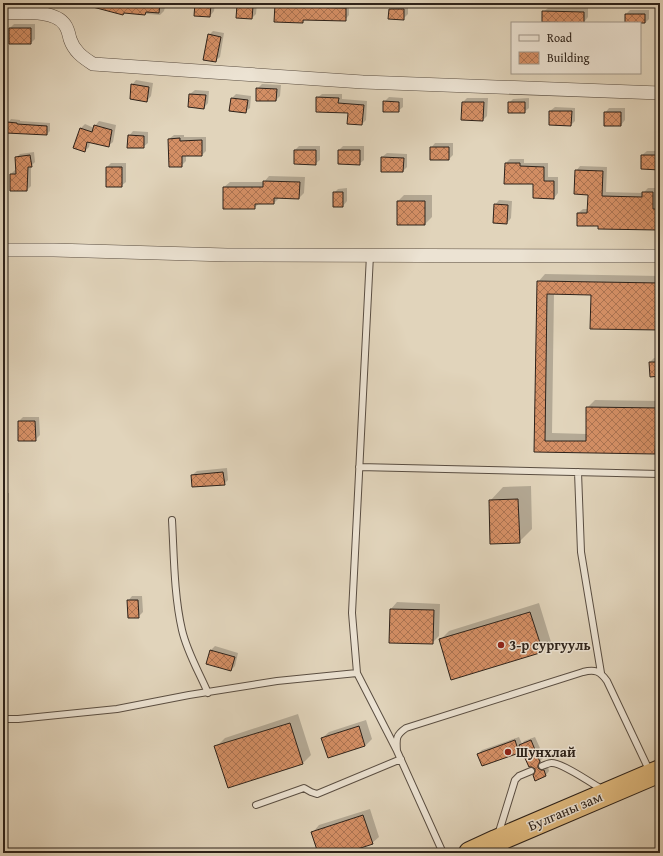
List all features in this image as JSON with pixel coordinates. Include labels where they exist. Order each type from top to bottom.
[{"type":"highway","name":"Булганы зам","points":[[470,853],[496,840],[655,773]]},
{"type":"street","points":[[3,13],[43,14],[56,17],[65,25],[72,45],[80,56],[93,64],[363,82],[660,93]]},
{"type":"street","points":[[3,250],[227,255],[660,256]]},
{"type":"lane","points":[[370,255],[352,613],[357,673],[401,759],[443,853]]},
{"type":"lane","points":[[359,468],[660,474]]},
{"type":"lane","points":[[578,472],[581,552],[601,673],[607,681],[655,773]]},
{"type":"lane","points":[[172,520],[178,606],[182,631],[187,646],[208,692]]},
{"type":"lane","points":[[397,751],[396,743],[398,734],[406,728],[582,672],[593,670],[601,673]]},
{"type":"lane","points":[[3,719],[18,719],[117,709],[277,681],[357,673]]},
{"type":"lane","points":[[256,805],[304,788],[317,794],[401,759]]},
{"type":"lane","points":[[542,766],[552,763],[565,767],[608,793]]},
{"type":"lane","points":[[496,840],[515,780],[530,770]]},
{"type":"building","points":[[89,3],[160,3],[159,13],[146,12],[145,15],[124,13],[123,15],[89,6]]},
{"type":"building","points":[[195,3],[211,4],[210,17],[194,16]]},
{"type":"building","points":[[275,4],[304,7],[346,8],[346,21],[303,20],[303,23],[274,22]]},
{"type":"building","points":[[237,5],[253,6],[252,19],[236,18]]},
{"type":"building","points":[[389,9],[404,9],[404,20],[388,19]]},
{"type":"building","points":[[542,11],[584,12],[584,22],[542,22]]},
{"type":"building","points":[[625,14],[645,14],[645,23],[625,22]]},
{"type":"building","points":[[9,28],[31,28],[31,44],[9,44]]},
{"type":"building","points":[[208,34],[221,37],[216,62],[203,60]]},
{"type":"building","points":[[131,84],[149,87],[147,102],[130,99]]},
{"type":"building","points":[[256,88],[277,89],[276,101],[256,101]]},
{"type":"building","points":[[189,94],[206,95],[204,109],[188,107]]},
{"type":"building","points":[[316,97],[339,98],[338,103],[364,105],[362,125],[347,124],[348,113],[316,112]]},
{"type":"building","points":[[231,98],[248,100],[246,113],[229,111]]},
{"type":"building","points":[[383,101],[399,102],[399,112],[383,112]]},
{"type":"building","points":[[462,102],[484,102],[483,121],[461,120]]},
{"type":"building","points":[[508,102],[525,102],[525,113],[508,113]]},
{"type":"building","points":[[549,111],[572,111],[571,126],[549,125]]},
{"type":"building","points":[[604,112],[621,112],[621,126],[604,126]]},
{"type":"building","points":[[7,122],[47,126],[47,135],[6,133]]},
{"type":"building","points":[[94,125],[112,130],[109,147],[87,142],[85,152],[73,148],[80,128],[92,132]]},
{"type":"building","points":[[128,135],[144,136],[144,148],[127,148]]},
{"type":"building","points":[[180,138],[180,141],[202,140],[202,156],[182,156],[182,167],[169,167],[168,139]]},
{"type":"building","points":[[430,147],[449,147],[449,160],[430,160]]},
{"type":"building","points":[[294,150],[316,150],[316,165],[294,164]]},
{"type":"building","points":[[338,150],[360,150],[360,165],[338,164]]},
{"type":"building","points":[[30,155],[32,167],[28,167],[27,191],[10,191],[10,174],[16,174],[15,157]]},
{"type":"building","points":[[641,155],[660,155],[660,170],[641,169]]},
{"type":"building","points":[[381,157],[404,158],[403,172],[381,172]]},
{"type":"building","points":[[505,163],[520,163],[520,166],[544,167],[544,181],[554,181],[554,199],[533,198],[533,184],[504,184]]},
{"type":"building","points":[[106,167],[122,167],[122,187],[106,187]]},
{"type":"building","points":[[575,170],[603,171],[602,196],[642,197],[642,192],[653,192],[653,209],[658,209],[658,230],[598,229],[598,226],[577,226],[577,213],[587,213],[588,195],[574,194]]},
{"type":"building","points":[[263,181],[300,182],[299,199],[274,198],[274,204],[255,204],[255,209],[223,209],[223,187],[263,187]]},
{"type":"building","points":[[333,192],[343,192],[343,207],[333,207]]},
{"type":"building","points":[[397,201],[425,201],[425,225],[397,225]]},
{"type":"building","points":[[494,204],[508,205],[507,224],[493,223]]},
{"type":"building","points":[[537,281],[660,283],[660,330],[590,329],[591,295],[547,294],[545,441],[586,441],[586,407],[660,408],[659,430],[656,430],[655,454],[534,452]]},
{"type":"building","points":[[649,362],[660,362],[660,376],[650,377]]},
{"type":"building","points":[[18,421],[35,421],[36,441],[18,441]]},
{"type":"building","points":[[223,472],[225,485],[192,487],[191,475]]},
{"type":"building","points":[[518,499],[520,543],[490,544],[489,500]]},
{"type":"building","points":[[127,600],[138,600],[139,618],[128,618]]},
{"type":"building","points":[[390,609],[434,610],[433,644],[389,643]]},
{"type":"building","points":[[530,612],[543,652],[451,680],[439,639]]},
{"type":"building","points":[[210,650],[235,657],[231,671],[206,664]]},
{"type":"building","points":[[290,723],[303,764],[228,788],[214,746]]},
{"type":"building","points":[[359,726],[365,746],[328,758],[321,738]]},
{"type":"building","points":[[515,740],[519,753],[482,766],[477,754]]},
{"type":"building","points":[[531,740],[540,762],[538,768],[544,770],[546,776],[535,781],[533,775],[535,769],[529,767],[519,745]]},
{"type":"building","points":[[363,815],[373,844],[345,853],[318,853],[311,832]]},
{"type":"place","name":"3-р сургууль","points":[[501,645]]},
{"type":"place","name":"Шунхлай","points":[[508,752]]}]
